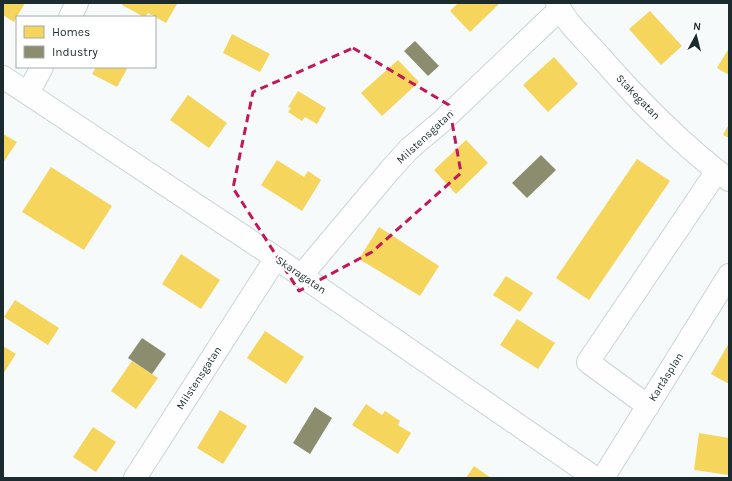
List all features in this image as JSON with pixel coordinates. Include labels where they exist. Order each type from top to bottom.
[{"type":"street","points":[[70,16],[77,3]]},
{"type":"street","name":"Stakegatan","points":[[558,6],[575,30],[644,104],[723,176]]},
{"type":"street","name":"Milstensgatan","points":[[302,276],[404,154],[558,6]]},
{"type":"street","points":[[28,93],[41,68]]},
{"type":"street","name":"Skaragatan","points":[[3,77],[276,258],[595,478]]},
{"type":"street","points":[[648,406],[588,362],[723,176]]},
{"type":"street","name":"Milstensgatan","points":[[135,478],[276,258]]},
{"type":"street","name":"Kartåsplan","points":[[603,478],[729,275]]},
{"type":"highlighted area","points":[[353,48],[449,105],[461,173],[372,252],[299,291],[233,188],[253,92]]},
{"type":"building: Homes","points":[[3,3],[25,3],[17,16],[16,16],[14,22],[3,15]]},
{"type":"building: Homes","points":[[123,3],[177,4],[166,23],[156,16],[148,13],[146,16],[142,16],[122,5]]},
{"type":"building: Homes","points":[[458,3],[500,3],[470,32],[450,11]]},
{"type":"building: Homes","points":[[650,11],[682,46],[661,65],[629,29]]},
{"type":"building: Homes","points":[[232,34],[270,54],[260,72],[223,53]]},
{"type":"building: Homes","points":[[729,48],[729,75],[717,68]]},
{"type":"building: Homes","points":[[554,57],[578,84],[548,112],[523,85]]},
{"type":"building: Homes","points":[[398,60],[419,82],[382,116],[361,93]]},
{"type":"building: Homes","points":[[95,68],[127,69],[117,87],[92,74]]},
{"type":"building: Homes","points":[[298,91],[326,108],[317,124],[305,117],[302,121],[288,112],[291,108],[288,107]]},
{"type":"building: Homes","points":[[188,95],[227,123],[209,148],[170,120]]},
{"type":"building: Homes","points":[[729,124],[729,138],[723,135]]},
{"type":"building: Homes","points":[[3,134],[17,142],[3,163]]},
{"type":"building: Homes","points":[[466,140],[488,163],[456,194],[434,170]]},
{"type":"building: Homes","points":[[637,159],[670,181],[589,300],[556,278]]},
{"type":"building: Homes","points":[[277,160],[304,177],[308,171],[321,180],[302,211],[261,185]]},
{"type":"building: Homes","points":[[51,167],[112,206],[84,250],[22,212]]},
{"type":"building: Homes","points":[[379,227],[439,266],[420,296],[359,259]]},
{"type":"building: Homes","points":[[181,254],[220,280],[201,309],[162,284]]},
{"type":"building: Homes","points":[[506,276],[533,293],[520,312],[493,295]]},
{"type":"building: Homes","points":[[15,300],[59,328],[48,345],[4,317]]},
{"type":"building: Homes","points":[[517,319],[555,343],[538,369],[500,345]]},
{"type":"building: Homes","points":[[265,331],[304,357],[286,384],[247,358]]},
{"type":"building: Homes","points":[[729,343],[729,384],[711,374]]},
{"type":"building: Homes","points":[[3,346],[16,354],[3,374]]},
{"type":"building: Homes","points":[[132,361],[158,378],[136,409],[111,391]]},
{"type":"building: Homes","points":[[366,404],[382,415],[385,411],[400,421],[398,425],[411,433],[398,454],[352,425]]},
{"type":"building: Homes","points":[[220,410],[247,426],[223,464],[197,448]]},
{"type":"building: Homes","points":[[93,427],[116,442],[96,472],[73,457]]},
{"type":"building: Homes","points":[[699,433],[729,438],[729,475],[694,470]]},
{"type":"building: Homes","points":[[474,466],[491,478],[466,478]]},
{"type":"building: Industry","points":[[415,41],[439,66],[428,76],[404,51]]},
{"type":"building: Industry","points":[[541,155],[556,170],[527,198],[512,183]]},
{"type":"building: Industry","points":[[142,338],[166,354],[152,374],[128,358]]},
{"type":"building: Industry","points":[[315,407],[332,418],[310,454],[293,443]]}]
